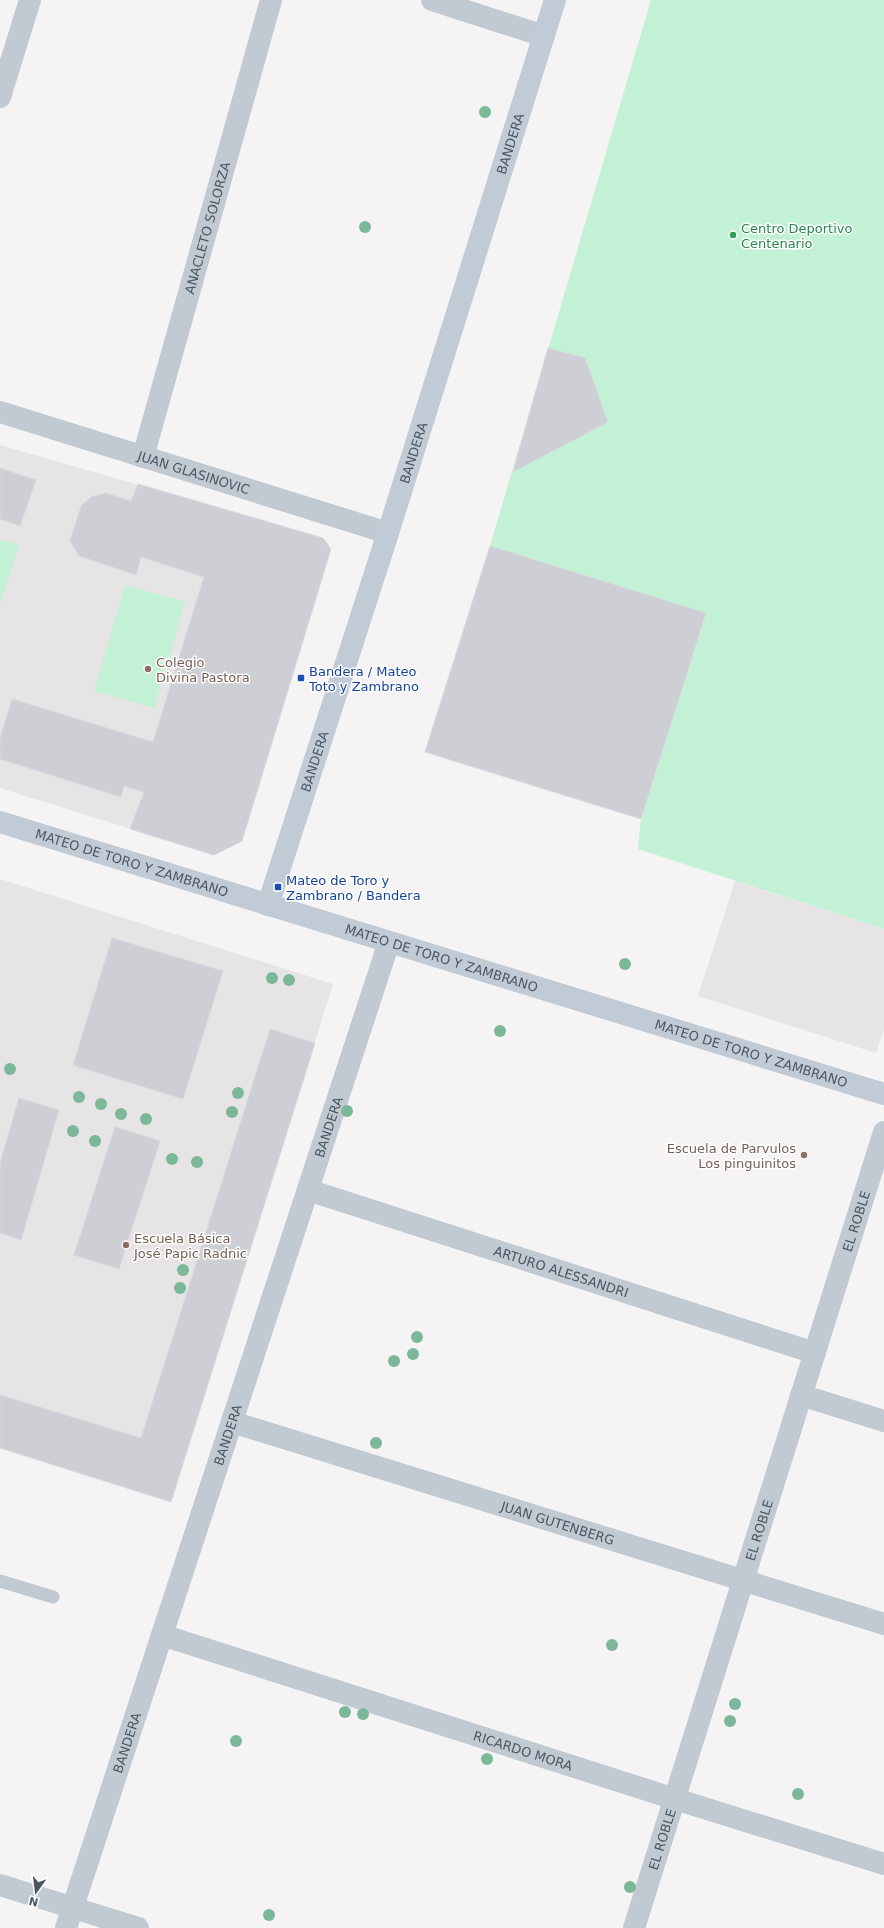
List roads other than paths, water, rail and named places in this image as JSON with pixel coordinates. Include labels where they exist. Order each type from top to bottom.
[{"type":"street","points":[[0,97],[30,0]]},
{"type":"street","name":"ANACLETO SOLORZA","points":[[143,457],[271,0]]},
{"type":"street","points":[[432,0],[544,36]]},
{"type":"street","name":"BANDERA","points":[[268,905],[388,533],[556,0]]},
{"type":"street","name":"JUAN GLASINOVIC","points":[[0,412],[388,533]]},
{"type":"street","name":"MATEO DE TORO Y ZAMBRANO","points":[[0,822],[884,1094]]},
{"type":"street","name":"BANDERA","points":[[66,1928],[389,942]]},
{"type":"street","name":"EL ROBLE","points":[[634,1928],[884,1132]]},
{"type":"street","name":"ARTURO ALESSANDRI","points":[[308,1190],[814,1353]]},
{"type":"street","points":[[802,1395],[884,1421]]},
{"type":"street","name":"JUAN GUTENBERG","points":[[232,1422],[884,1624]]},
{"type":"street","name":"RICARDO MORA","points":[[162,1635],[675,1799],[884,1864]]},
{"type":"street","points":[[0,1885],[138,1928]]},
{"type":"lane","points":[[0,1581],[53,1597]]},
{"type":"place","name":"Centro Deportivo Centenario","points":[[733,235]]},
{"type":"place","name":"Colegio Divina Pastora","points":[[148,669]]},
{"type":"place","name":"Bandera / Mateo Toto y Zambrano","points":[[301,678]]},
{"type":"place","name":"Mateo de Toro y Zambrano / Bandera","points":[[278,887]]},
{"type":"place","name":"Escuela de Parvulos Los pinguinitos","points":[[804,1155]]},
{"type":"place","name":"Escuela Básica José Papic Radnic","points":[[126,1245]]}]
